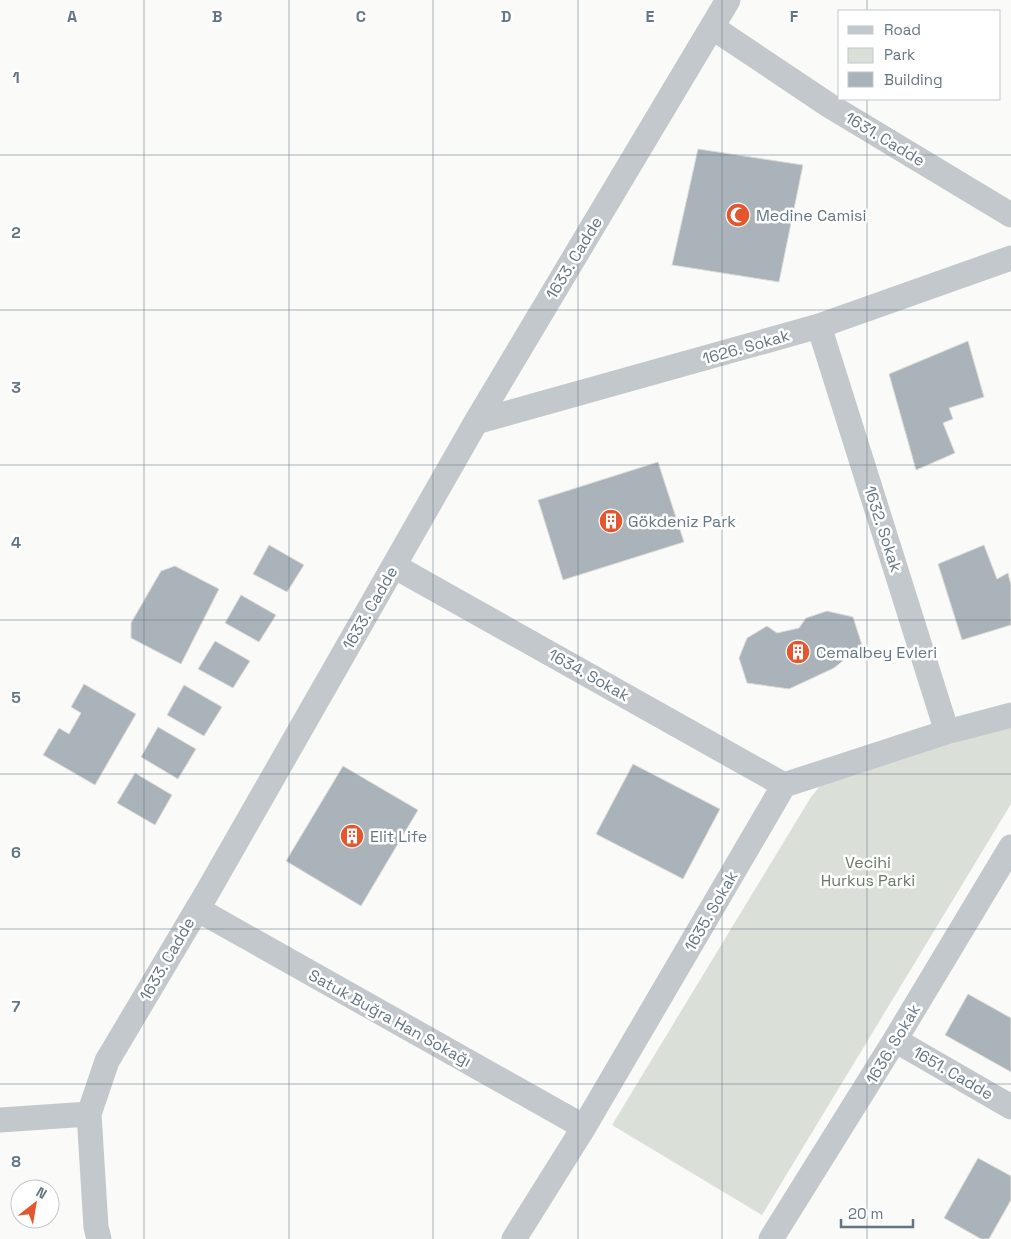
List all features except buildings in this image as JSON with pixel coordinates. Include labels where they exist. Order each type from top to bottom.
[{"type":"street","name":"1633. Cadde","points":[[99,1239],[96,1227],[89,1114],[108,1061],[476,422],[728,0]]},
{"type":"street","name":"1631. Cadde","points":[[712,27],[830,106],[1011,215]]},
{"type":"street","name":"1626. Sokak","points":[[476,422],[818,326],[1011,258]]},
{"type":"street","name":"1632. Sokak","points":[[818,326],[947,732]]},
{"type":"street","name":"1634. Sokak","points":[[394,566],[784,785]]},
{"type":"street","points":[[784,785],[947,732],[1011,715]]},
{"type":"street","name":"1635. Sokak","points":[[514,1239],[584,1127],[784,785]]},
{"type":"street","name":"1636. Sokak","points":[[771,1239],[896,1040],[1011,847]]},
{"type":"street","name":"Satuk Buğra Han Sokağı","points":[[197,909],[584,1127]]},
{"type":"street","name":"1651. Cadde","points":[[896,1040],[1011,1107]]},
{"type":"street","points":[[0,1120],[89,1114]]},
{"type":"green space","name":"Vecihi Hurkus Parki","points":[[1011,725],[1011,804],[762,1215],[612,1125],[811,797],[820,786]]},
{"type":"place","name":"Medine Camisi","points":[[738,215]]},
{"type":"place","name":"Gökdeniz Park","points":[[611,521]]},
{"type":"place","name":"Cemalbey Evleri","points":[[798,652]]},
{"type":"place","name":"Elit Life","points":[[352,836]]}]
